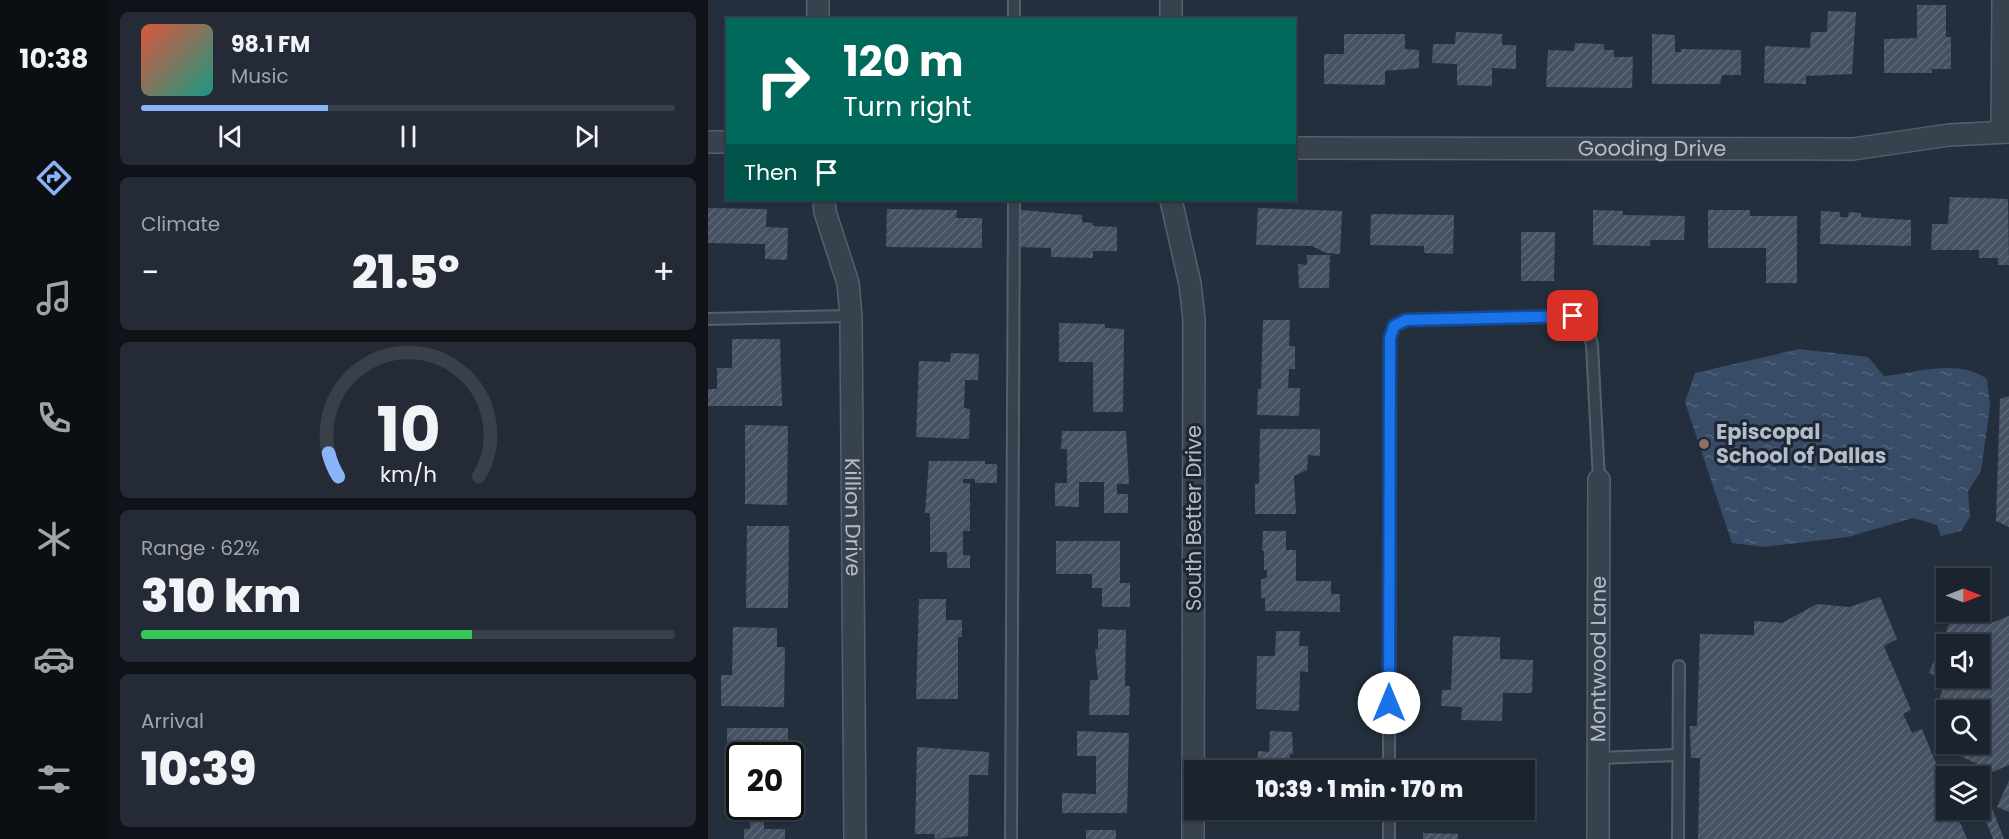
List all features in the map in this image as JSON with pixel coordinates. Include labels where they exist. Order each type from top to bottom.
[{"type":"street","points":[[818,0],[818,18]]},
{"type":"street","points":[[1171,0],[1171,18]]},
{"type":"street","points":[[2003,0],[2006,132]]},
{"type":"street","name":"Gooding Drive","points":[[1296,148],[1852,149],[1949,135],[2006,132]]},
{"type":"street","points":[[708,142],[726,142]]},
{"type":"street","name":"Killion Drive","points":[[824,201],[825,212],[848,283],[851,316],[855,839]]},
{"type":"street","name":"South Better Drive","points":[[1171,201],[1190,284],[1194,319],[1193,839]]},
{"type":"street","name":"Montwood Lane","points":[[1598,839],[1599,480]]},
{"type":"lane","points":[[1014,0],[1014,18]]},
{"type":"lane","points":[[1011,839],[1014,201]]},
{"type":"lane","points":[[708,319],[851,316]]},
{"type":"lane","points":[[1389,760],[1390,338],[1394,326],[1406,320],[1573,316],[1586,321],[1592,345],[1599,480]]},
{"type":"lane","points":[[1678,839],[1679,666]]},
{"type":"lane","points":[[1599,758],[1677,755]]},
{"type":"lane","points":[[1389,820],[1389,839]]},
{"type":"water","points":[[1799,349],[1868,357],[1884,376],[1950,368],[1963,369],[1987,379],[1990,406],[1981,471],[1968,491],[1970,517],[1961,531],[1941,536],[1937,525],[1913,518],[1848,537],[1764,547],[1732,543],[1685,402],[1695,373]]},
{"type":"building","points":[[1917,5],[1946,5],[1946,37],[1951,37],[1951,69],[1932,69],[1932,73],[1884,73],[1884,39],[1917,38]]},
{"type":"building","points":[[1828,11],[1856,12],[1852,74],[1806,76],[1806,84],[1764,83],[1765,46],[1810,48],[1811,32],[1827,32]]},
{"type":"building","points":[[1456,32],[1502,34],[1502,45],[1516,45],[1516,69],[1492,68],[1492,86],[1457,85],[1457,64],[1432,63],[1433,44],[1455,44]]},
{"type":"building","points":[[1344,34],[1405,34],[1405,49],[1419,50],[1419,68],[1385,71],[1385,85],[1324,84],[1324,54],[1344,54]]},
{"type":"building","points":[[1652,34],[1675,35],[1675,52],[1681,52],[1681,49],[1741,50],[1741,75],[1722,75],[1720,84],[1652,84]]},
{"type":"building","points":[[1575,43],[1604,44],[1604,50],[1614,50],[1614,57],[1633,57],[1632,88],[1546,87],[1548,50],[1574,51]]},
{"type":"building","points":[[1950,197],[2008,199],[2009,265],[1998,265],[1998,258],[1979,258],[1979,250],[1931,250],[1932,224],[1948,224]]},
{"type":"building","points":[[708,208],[767,209],[766,227],[788,228],[787,260],[765,259],[765,244],[708,243]]},
{"type":"building","points":[[1258,208],[1342,211],[1340,254],[1326,253],[1312,246],[1256,245]]},
{"type":"building","points":[[887,209],[957,210],[956,218],[982,218],[982,248],[886,247]]},
{"type":"building","points":[[1021,210],[1082,215],[1082,222],[1093,223],[1093,226],[1117,227],[1117,251],[1093,251],[1093,258],[1051,257],[1051,248],[1019,247]]},
{"type":"building","points":[[1593,210],[1623,211],[1623,215],[1685,216],[1684,240],[1650,240],[1650,246],[1593,245]]},
{"type":"building","points":[[1708,210],[1750,210],[1750,216],[1797,216],[1797,283],[1766,283],[1766,248],[1708,248]]},
{"type":"building","points":[[1821,211],[1840,212],[1840,217],[1848,217],[1849,212],[1861,213],[1861,217],[1911,220],[1911,246],[1820,244]]},
{"type":"building","points":[[1371,214],[1454,215],[1453,254],[1424,253],[1424,246],[1370,245]]},
{"type":"building","points":[[1521,232],[1555,232],[1554,281],[1521,281]]},
{"type":"building","points":[[1307,255],[1330,255],[1329,288],[1299,288],[1298,264],[1307,265]]},
{"type":"building","points":[[1263,320],[1290,320],[1289,346],[1295,346],[1295,369],[1289,369],[1288,388],[1300,388],[1299,416],[1257,415],[1258,389],[1261,389]]},
{"type":"building","points":[[1059,323],[1105,324],[1105,328],[1124,329],[1123,412],[1093,412],[1093,362],[1059,362]]},
{"type":"building","points":[[732,339],[780,339],[782,406],[708,406],[708,389],[717,389],[717,368],[732,368]]},
{"type":"building","points":[[951,353],[979,354],[978,380],[965,380],[964,408],[970,409],[969,439],[916,437],[919,361],[950,362]]},
{"type":"building","points":[[2009,396],[2009,527],[1996,521],[2000,399]]},
{"type":"building","points":[[745,425],[788,426],[787,505],[745,504]]},
{"type":"building","points":[[1260,429],[1320,429],[1320,456],[1308,455],[1307,470],[1294,476],[1296,514],[1255,514],[1255,484],[1259,484]]},
{"type":"building","points":[[1062,431],[1126,431],[1129,484],[1117,484],[1117,494],[1128,494],[1128,513],[1104,513],[1104,482],[1079,482],[1079,507],[1055,506],[1055,483],[1067,483],[1067,449],[1061,449]]},
{"type":"building","points":[[929,461],[985,461],[985,464],[997,464],[997,483],[975,483],[975,479],[963,479],[963,483],[970,483],[970,531],[963,531],[963,555],[970,555],[970,568],[947,568],[947,552],[930,552],[930,513],[925,513]]},
{"type":"building","points":[[747,526],[789,526],[788,608],[746,608]]},
{"type":"building","points":[[1263,531],[1286,531],[1286,550],[1296,550],[1296,581],[1331,581],[1331,594],[1340,594],[1340,612],[1265,611],[1265,598],[1261,598],[1261,580],[1267,577],[1267,570],[1264,570],[1264,551],[1262,551]]},
{"type":"building","points":[[1056,541],[1120,541],[1120,583],[1130,583],[1130,607],[1102,607],[1102,588],[1092,588],[1092,574],[1056,574]]},
{"type":"building","points":[[1880,597],[1897,639],[1884,646],[1911,710],[1903,714],[1912,733],[1922,729],[1937,766],[1936,820],[1959,820],[1967,839],[1698,839],[1700,758],[1691,758],[1690,726],[1697,726],[1700,634],[1754,635],[1754,621],[1782,623],[1817,604],[1849,607]]},
{"type":"building","points":[[919,599],[946,599],[946,620],[962,620],[962,637],[958,637],[958,699],[916,699]]},
{"type":"building","points":[[2009,616],[2009,765],[1990,773],[1990,766],[1973,766],[1978,764],[1955,754],[1990,754],[1990,700],[1939,700],[1943,688],[1990,688],[1990,634],[1945,634],[1950,622],[1991,623]]},
{"type":"building","points":[[733,627],[777,628],[777,647],[785,647],[784,707],[721,706],[721,675],[732,675]]},
{"type":"building","points":[[1098,629],[1126,630],[1125,686],[1130,686],[1129,715],[1089,715],[1090,680],[1098,680],[1095,649],[1098,649]]},
{"type":"building","points":[[1276,631],[1300,631],[1299,646],[1308,646],[1308,672],[1300,671],[1299,711],[1256,709],[1257,656],[1275,656]]},
{"type":"building","points":[[1453,636],[1500,637],[1500,659],[1533,660],[1532,693],[1503,693],[1502,721],[1461,720],[1462,707],[1441,706],[1442,690],[1451,690]]},
{"type":"building","points":[[1936,656],[1936,676],[1929,673]]},
{"type":"building","points":[[727,728],[788,728],[788,742],[727,742]]},
{"type":"building","points":[[1077,731],[1129,733],[1127,813],[1062,813],[1062,793],[1096,794],[1096,756],[1077,756]]},
{"type":"building","points":[[1270,731],[1292,732],[1293,754],[1290,754],[1290,760],[1258,760],[1258,751],[1269,752]]},
{"type":"building","points":[[917,747],[989,752],[988,775],[969,775],[968,836],[934,839],[935,834],[915,834]]},
{"type":"building","points":[[724,779],[726,779],[726,806],[724,806]]},
{"type":"building","points":[[2009,780],[2009,812],[1997,807]]},
{"type":"building","points":[[1990,803],[2004,839],[1993,839],[1986,820],[1990,820]]},
{"type":"building","points":[[750,820],[764,820],[764,829],[785,829],[785,839],[744,839],[744,829],[750,829]]},
{"type":"building","points":[[1086,830],[1116,830],[1116,839],[1086,839]]},
{"type":"building","points":[[1423,833],[1458,834],[1458,839],[1423,839]]},
{"type":"place","name":"Episcopal School of Dallas","points":[[1704,444]]},
{"type":"route","points":[[1389,703],[1390,338],[1394,326],[1406,320],[1573,316]]}]
